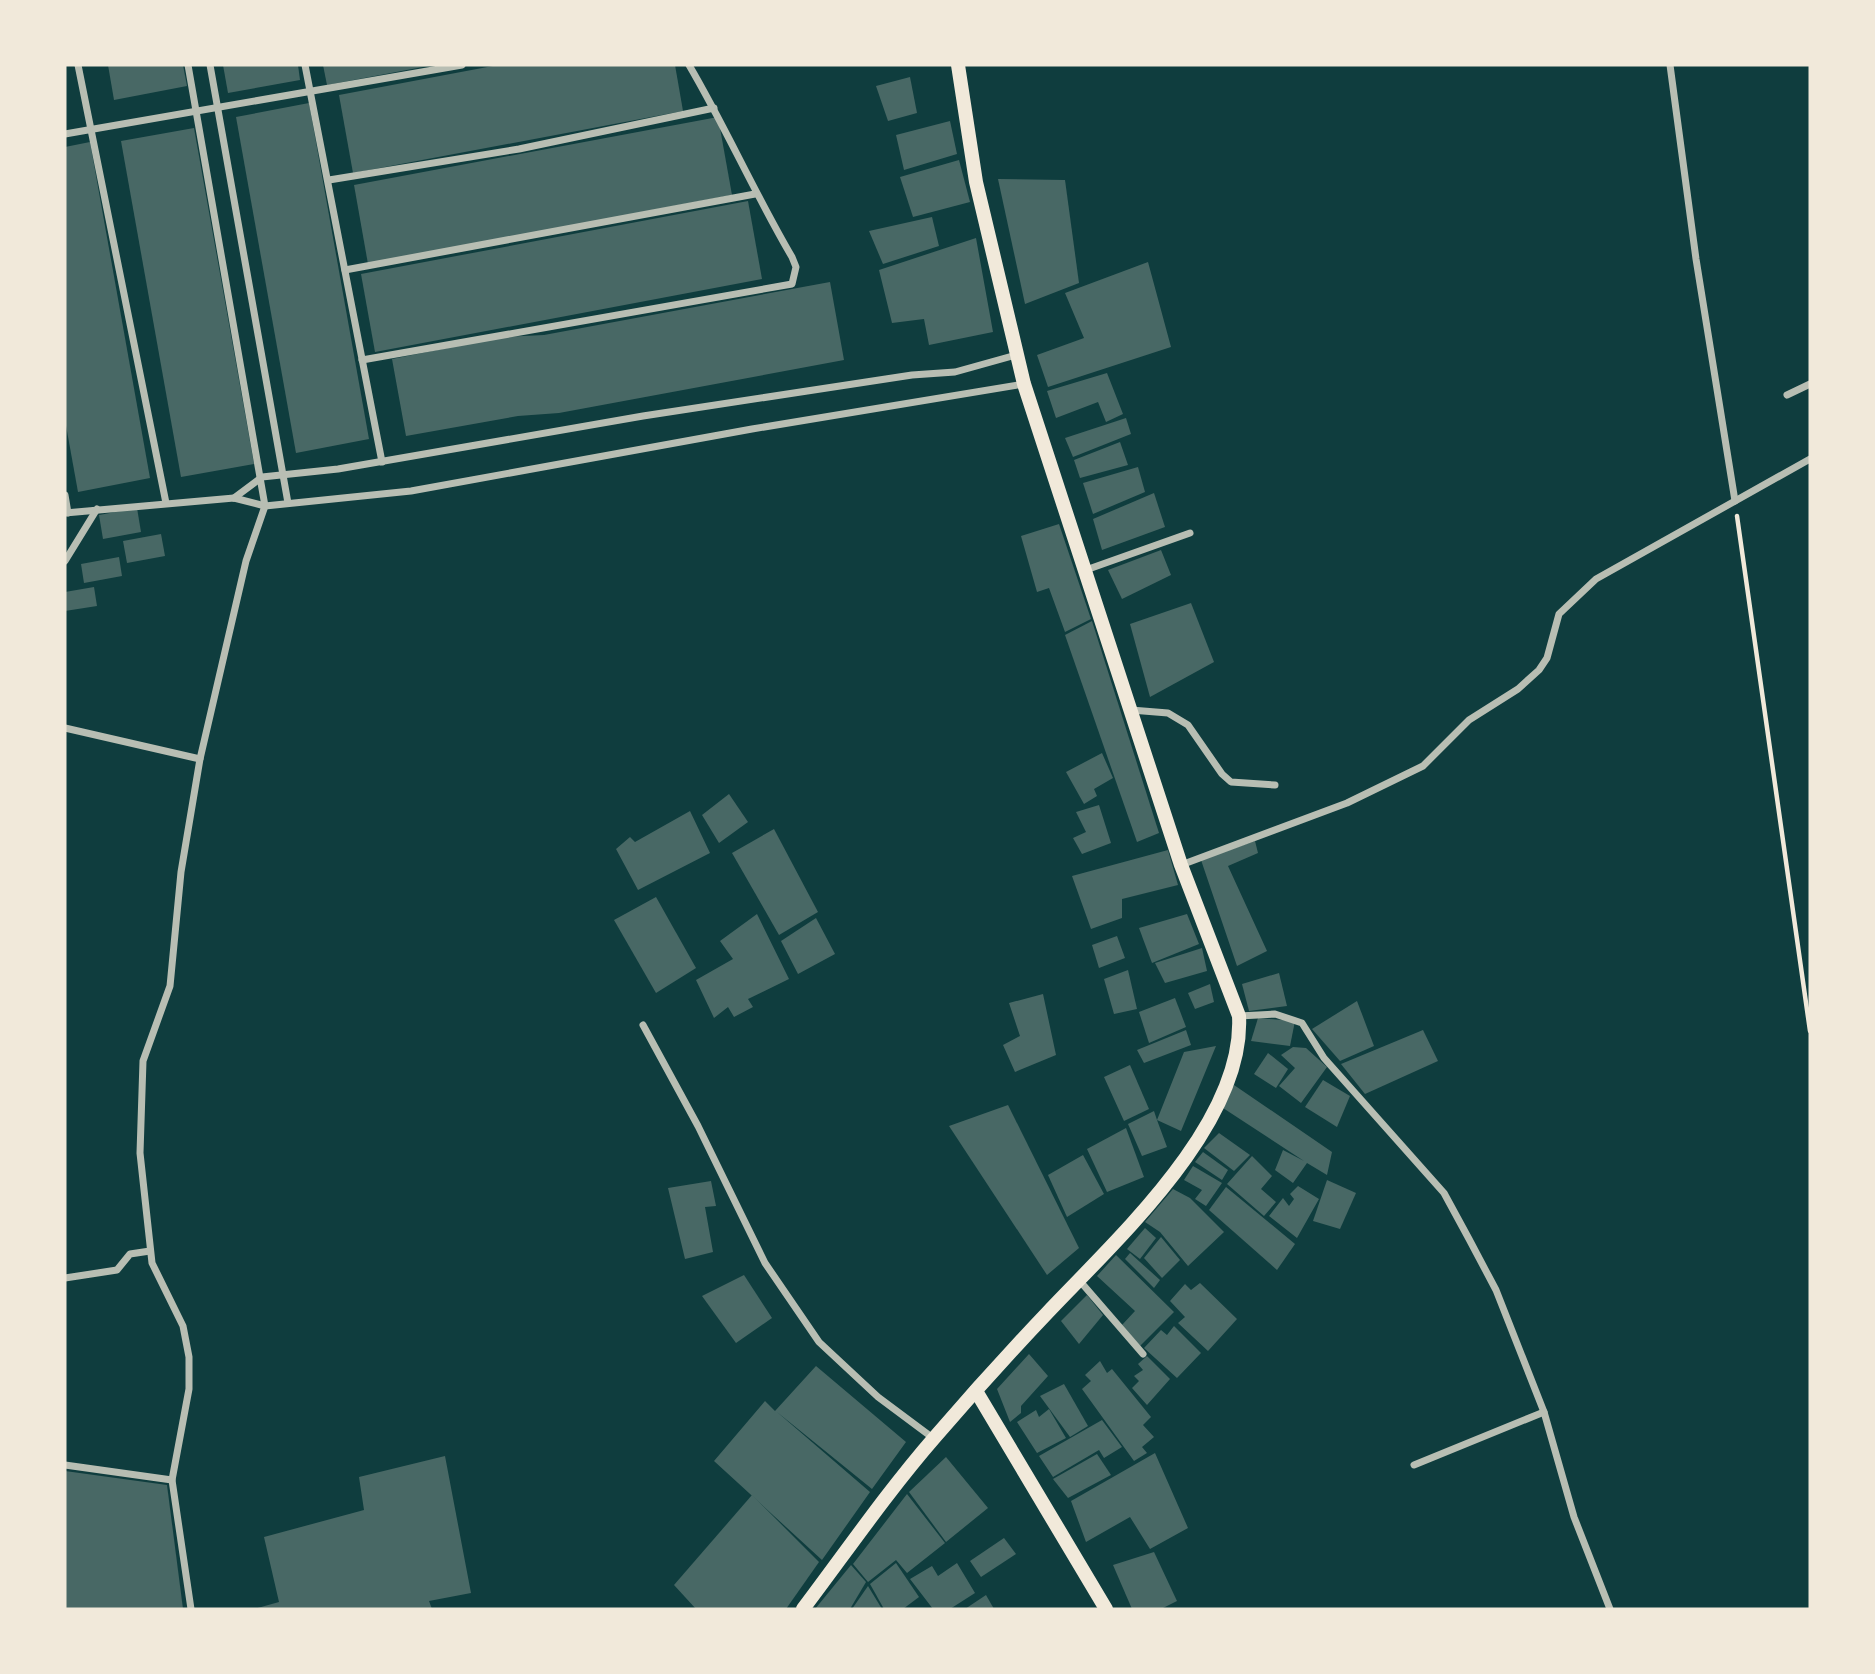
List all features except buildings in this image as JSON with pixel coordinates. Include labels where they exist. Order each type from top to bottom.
[{"type":"main road","points":[[803,1609],[933,1438],[1185,1160],[1221,1097],[1237,1057],[1240,1036],[1239,1016],[1181,865],[1024,384],[976,182],[958,65]]},
{"type":"main road","points":[[976,1391],[1106,1609]]},
{"type":"street","points":[[78,65],[166,503]]},
{"type":"street","points":[[188,65],[265,506],[246,561],[200,760],[181,872],[170,986],[143,1061],[140,1153],[150,1251],[156,1275],[183,1326],[190,1357],[189,1389],[172,1480],[191,1609]]},
{"type":"street","points":[[210,65],[288,503]]},
{"type":"street","points":[[305,65],[382,462]]},
{"type":"street","points":[[65,134],[462,65]]},
{"type":"street","points":[[362,360],[786,287],[794,281],[796,267],[792,257],[755,194],[714,108],[689,65]]},
{"type":"street","points":[[1670,65],[1696,259],[1735,501]]},
{"type":"street","points":[[329,180],[519,149],[714,108]]},
{"type":"street","points":[[345,270],[755,194]]},
{"type":"street","points":[[234,498],[262,477],[382,462],[643,416],[912,375],[956,372],[1016,355]]},
{"type":"street","points":[[65,495],[66,513],[234,498],[265,506],[411,491],[752,429],[1024,384]]},
{"type":"street","points":[[1787,395],[1810,384]]},
{"type":"street","points":[[1181,865],[1347,803],[1423,766],[1469,720],[1518,689],[1539,670],[1547,658],[1559,614],[1577,594],[1596,579],[1810,459]]},
{"type":"street","points":[[65,561],[97,509]]},
{"type":"street","points":[[1083,571],[1190,533]]},
{"type":"street","points":[[1131,710],[1168,713],[1188,725],[1222,774],[1231,782],[1275,785]]},
{"type":"street","points":[[65,728],[200,760]]},
{"type":"street","points":[[1239,1016],[1275,1014],[1302,1023],[1324,1058],[1444,1193],[1496,1290],[1544,1412],[1574,1517],[1610,1609]]},
{"type":"street","points":[[643,1025],[698,1126],[765,1263],[819,1342],[878,1397],[933,1438]]},
{"type":"street","points":[[65,1278],[117,1270],[130,1254],[150,1251]]},
{"type":"street","points":[[1079,1280],[1143,1354]]},
{"type":"street","points":[[1414,1465],[1544,1412]]},
{"type":"street","points":[[65,1465],[172,1480]]},
{"type":"path","points":[[1735,501],[1810,1031]]}]
